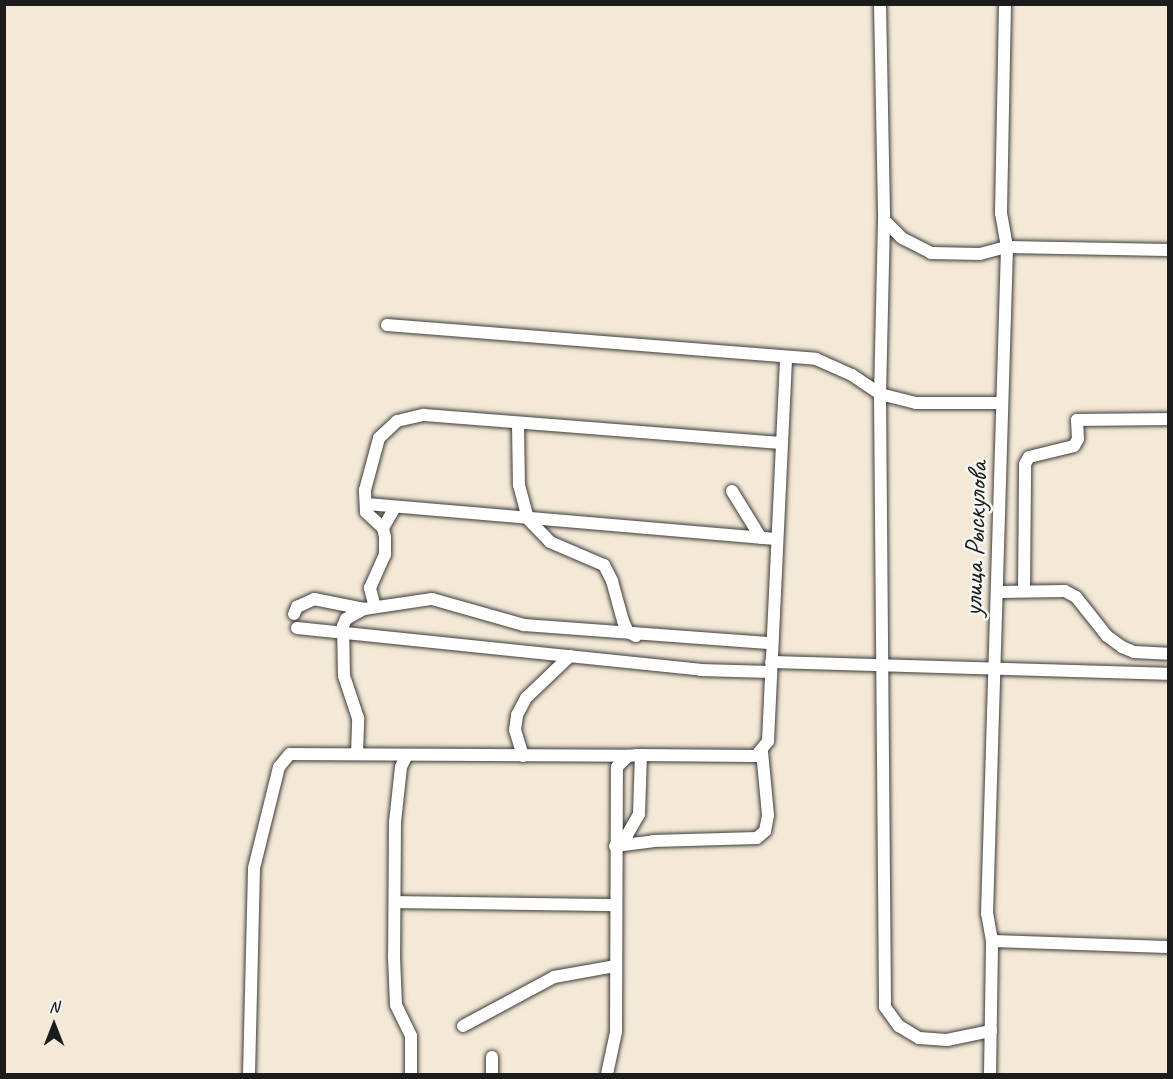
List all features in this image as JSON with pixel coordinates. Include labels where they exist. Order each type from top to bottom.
[{"type":"street","points":[[880,4],[884,220],[880,394],[885,1007],[899,1026],[919,1038],[947,1040],[991,1031]]},
{"type":"street","name":"улица Рыскулова","points":[[990,1074],[992,941],[987,914],[994,671],[1011,591],[1002,403],[1007,247],[1001,213],[1005,4]]},
{"type":"street","points":[[884,220],[902,237],[931,253],[980,254],[1007,247],[1168,250]]},
{"type":"street","points":[[387,325],[816,359],[852,375],[880,394],[916,403],[1002,403]]},
{"type":"street","points":[[249,1074],[254,868],[279,767],[290,754],[756,756],[762,751],[769,735],[771,643],[786,358]]},
{"type":"street","points":[[383,528],[366,512],[367,474],[376,445],[385,429],[397,421],[424,415],[781,443]]},
{"type":"street","points":[[1168,419],[1077,420],[1078,440],[1074,446],[1029,457],[1025,464],[1011,591],[1065,591],[1076,597],[1107,636],[1122,647],[1168,654]]},
{"type":"street","points":[[518,424],[519,484],[528,519],[550,542],[604,565],[612,581],[628,632],[637,636]]},
{"type":"street","points":[[732,491],[761,537]]},
{"type":"street","points":[[367,504],[776,539]]},
{"type":"street","points":[[370,608],[370,588],[385,555],[383,528],[395,507]]},
{"type":"street","points":[[294,614],[297,608],[314,599],[370,608]]},
{"type":"street","points":[[357,754],[358,718],[344,676],[344,634],[346,619],[370,608],[432,599],[524,625],[637,636],[771,643]]},
{"type":"street","points":[[297,628],[700,670],[771,667],[883,667],[1168,674]]},
{"type":"street","points":[[523,756],[515,730],[517,715],[526,698],[570,656]]},
{"type":"street","points":[[621,845],[757,838],[765,831],[768,815],[762,751]]},
{"type":"street","points":[[407,755],[401,767],[395,822],[396,1005],[411,1036],[411,1074]]},
{"type":"street","points":[[621,845],[639,814],[642,755]]},
{"type":"street","points":[[607,1074],[616,1032],[616,905],[621,845],[615,775],[627,756]]},
{"type":"street","points":[[396,902],[616,905]]},
{"type":"street","points":[[992,941],[1168,947]]},
{"type":"street","points":[[463,1026],[554,977],[616,966]]},
{"type":"street","points":[[492,1057],[492,1074]]}]
